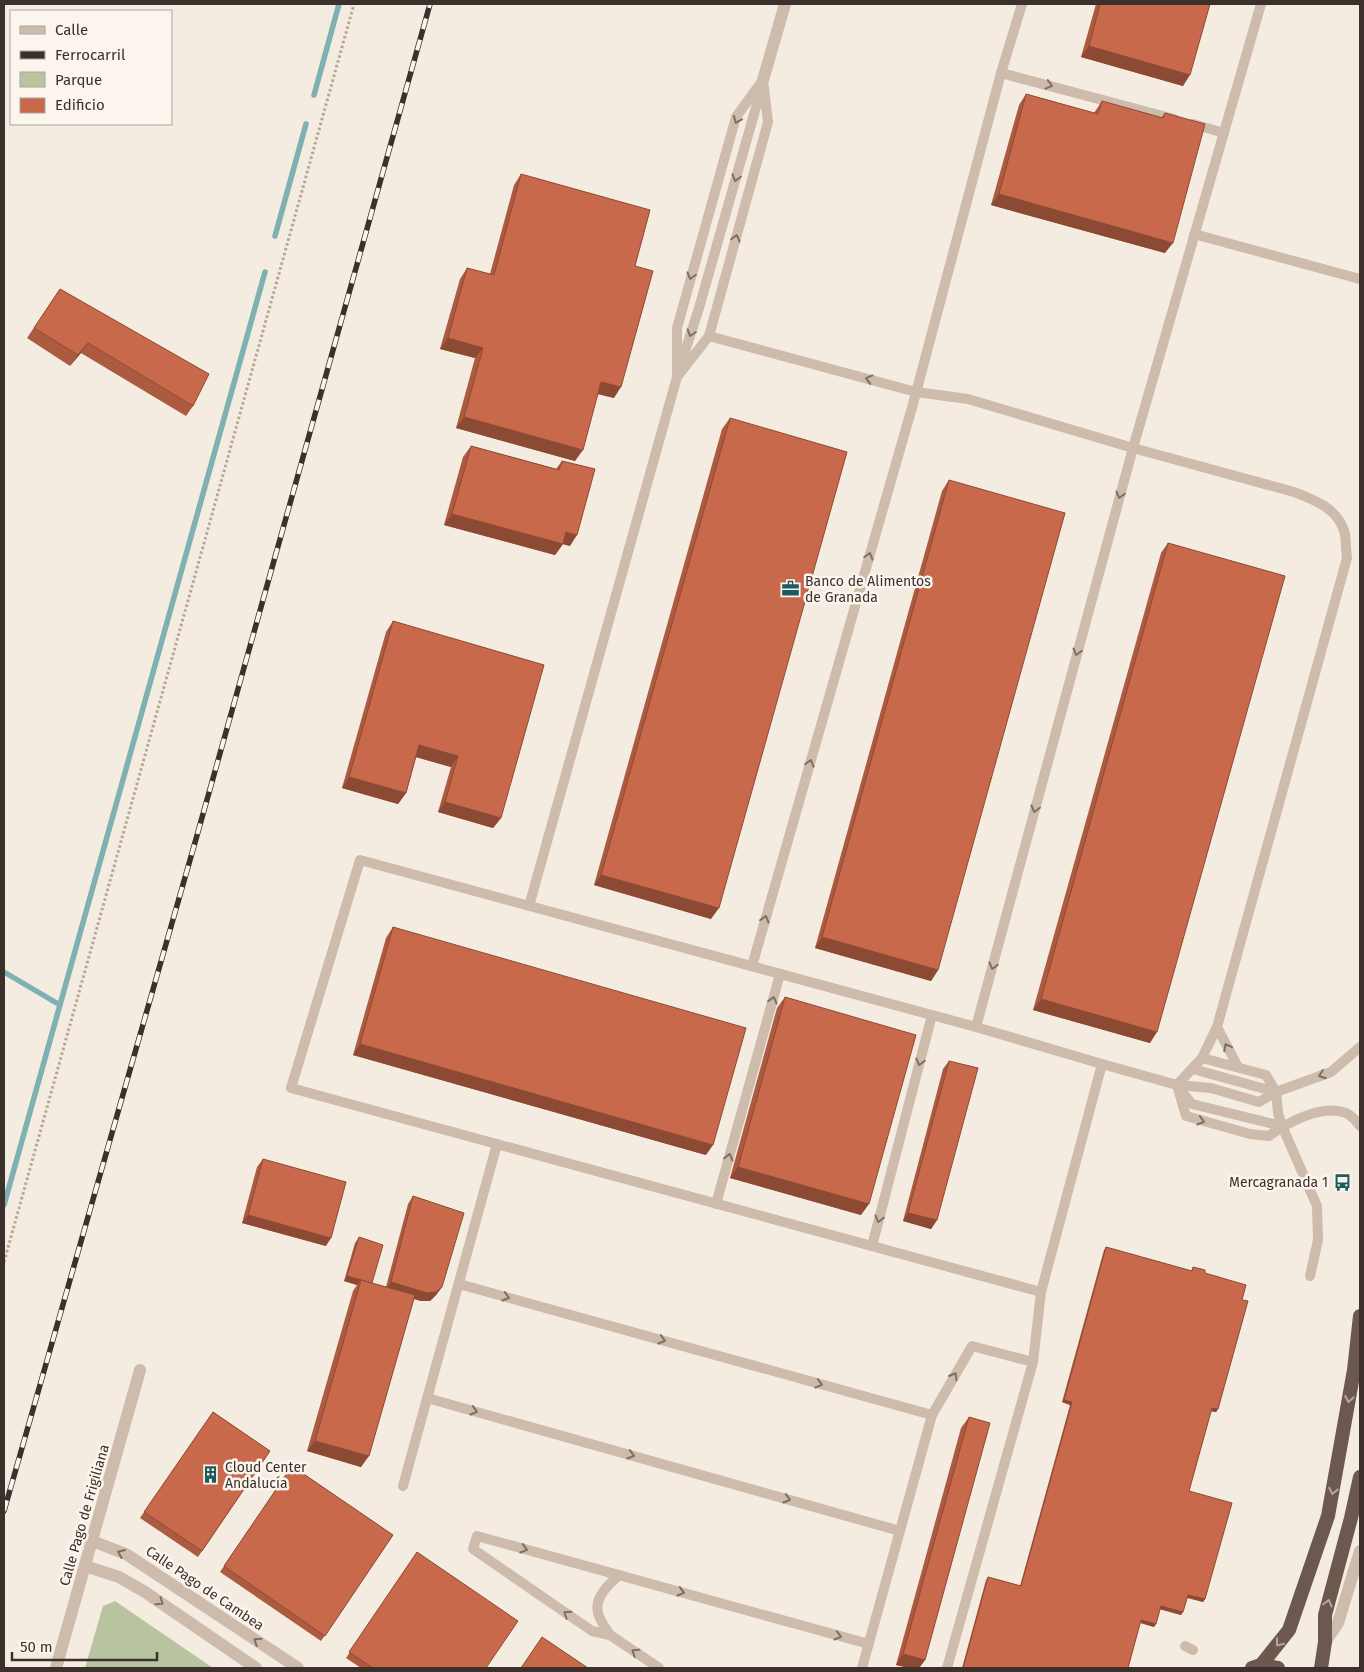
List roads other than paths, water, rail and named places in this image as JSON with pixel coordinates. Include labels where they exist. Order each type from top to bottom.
[{"type":"highway","points":[[1257,1667],[1289,1630],[1328,1516],[1354,1370],[1360,1316]]},
{"type":"highway","points":[[1321,1668],[1325,1642],[1325,1616],[1360,1477]]},
{"type":"highway","points":[[1257,1667],[1278,1668]]},
{"type":"street","points":[[764,80],[785,4]]},
{"type":"street","name":"Calle Pago de Frigiliana","points":[[56,1668],[140,1370]]},
{"type":"street","name":"Calle Pago de Cambea","points":[[92,1541],[126,1554],[298,1668]]},
{"type":"street","points":[[1325,1642],[1338,1623],[1360,1551]]},
{"type":"street","points":[[85,1566],[119,1577],[145,1592],[256,1668]]},
{"type":"lane","points":[[752,966],[916,392],[1022,4]]},
{"type":"lane","points":[[976,1027],[1132,448],[1260,4]]},
{"type":"lane","points":[[1002,72],[1224,133]]},
{"type":"lane","points":[[676,377],[709,336],[768,122],[764,80]]},
{"type":"lane","points":[[529,906],[676,377],[702,299],[764,80]]},
{"type":"lane","points":[[676,377],[677,328],[736,117],[764,80]]},
{"type":"lane","points":[[1194,234],[1360,279]]},
{"type":"lane","points":[[709,336],[916,392],[968,399],[1132,448],[1294,492],[1318,501],[1334,513],[1344,532],[1347,558],[1217,1027],[1202,1058],[1177,1085]]},
{"type":"lane","points":[[1041,1292],[291,1088],[360,860],[976,1027],[1177,1085],[1212,1088],[1259,1102],[1276,1092],[1331,1072],[1360,1047]]},
{"type":"lane","points":[[716,1204],[780,974]]},
{"type":"lane","points":[[872,1246],[932,1015]]},
{"type":"lane","points":[[1217,1027],[1238,1067]]},
{"type":"lane","points":[[1202,1058],[1266,1074],[1276,1092],[1278,1113],[1282,1126],[1317,1206],[1318,1240],[1310,1276]]},
{"type":"lane","points":[[948,1668],[1033,1362],[1041,1292],[1102,1064]]},
{"type":"lane","points":[[1193,1069],[1276,1092]]},
{"type":"lane","points":[[1177,1085],[1192,1104],[1282,1126]]},
{"type":"lane","points":[[1177,1085],[1186,1116],[1250,1134],[1268,1136],[1282,1126],[1324,1110],[1347,1113],[1360,1126]]},
{"type":"lane","points":[[404,1486],[497,1144]]},
{"type":"lane","points":[[459,1284],[932,1415]]},
{"type":"lane","points":[[862,1668],[932,1415],[972,1346],[1033,1362]]},
{"type":"lane","points":[[427,1398],[900,1531]]},
{"type":"lane","points":[[659,1668],[610,1635],[592,1631],[473,1549],[477,1536],[869,1644]]},
{"type":"lane","points":[[610,1635],[598,1613],[599,1598],[607,1586],[619,1575]]},
{"type":"waterway","points":[[314,95],[339,4]]},
{"type":"waterway","points":[[275,236],[306,124]]},
{"type":"waterway","points":[[4,1205],[265,272]]},
{"type":"waterway","points":[[4,972],[60,1005]]},
{"type":"railway","points":[[4,1511],[196,839],[430,4]]},
{"type":"place","name":"Banco de Alimentos de Granada","points":[[791,589]]},
{"type":"place","name":"Mercagranada 1","points":[[1342,1182]]},
{"type":"place","name":"Cloud Center Andalucía","points":[[211,1475]]}]
